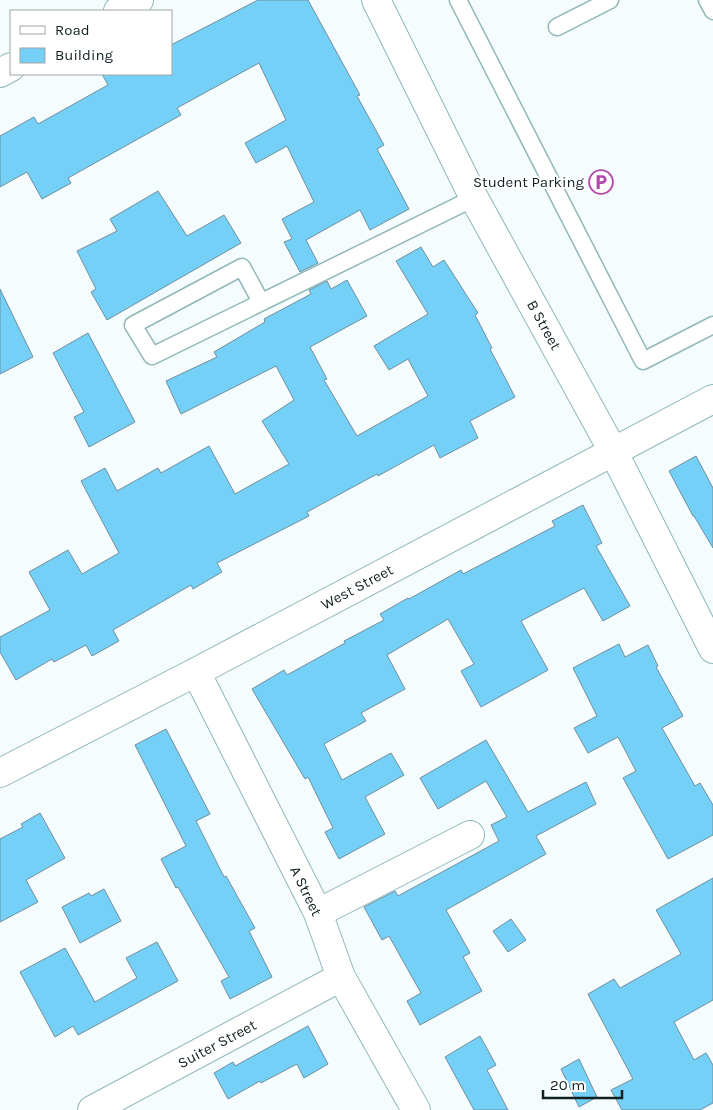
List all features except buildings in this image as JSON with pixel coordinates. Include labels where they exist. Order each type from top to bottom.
[{"type":"street","points":[[120,10],[140,0]]},
{"type":"street","name":"B Street","points":[[376,0],[474,198],[613,451],[713,649]]},
{"type":"street","name":"West Street","points":[[0,773],[713,400]]},
{"type":"street","name":"A Street","points":[[196,672],[318,913],[341,978],[416,1110]]},
{"type":"street","points":[[318,913],[470,835]]},
{"type":"street","name":"Suiter Street","points":[[92,1110],[341,978]]},
{"type":"lane","points":[[458,0],[643,361],[713,325]]},
{"type":"lane","points":[[557,28],[610,0]]},
{"type":"lane","points":[[707,0],[713,12]]},
{"type":"lane","points":[[261,302],[242,267],[133,325],[152,356],[474,198]]},
{"type":"place","name":"Student Parking","points":[[601,182]]}]
